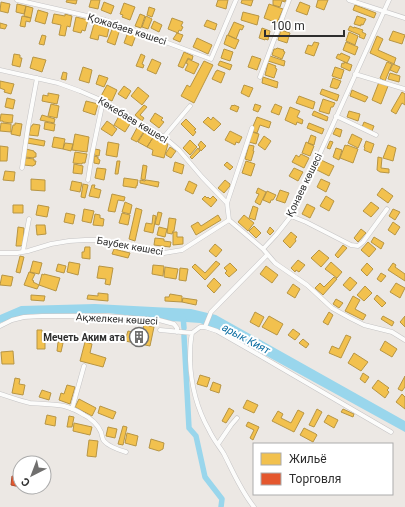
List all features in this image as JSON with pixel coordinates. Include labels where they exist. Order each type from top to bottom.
[{"type":"street","name":"Қожабаев көшесі","points":[[17,0],[125,26],[211,59],[236,0]]},
{"type":"street","points":[[260,77],[289,0]]},
{"type":"street","points":[[349,0],[405,18]]},
{"type":"street","name":"Қонаев көшесі","points":[[263,249],[290,216],[303,192],[384,12],[388,0]]},
{"type":"street","name":"Көкебаев көшесі","points":[[0,70],[58,83],[103,101],[164,137],[179,150],[227,203]]},
{"type":"street","points":[[355,74],[405,89]]},
{"type":"street","points":[[22,168],[37,78]]},
{"type":"street","points":[[88,180],[103,101]]},
{"type":"street","points":[[164,137],[190,106]]},
{"type":"street","points":[[336,116],[376,135]]},
{"type":"street","points":[[252,128],[227,203],[229,220],[263,249],[275,263],[307,285],[332,308],[364,325],[392,332],[405,340]]},
{"type":"street","points":[[290,216],[306,222],[350,245],[358,246],[363,242],[387,209]]},
{"type":"street","points":[[23,251],[29,219]]},
{"type":"street","name":"Баубек көшесі","points":[[0,253],[23,251],[69,241],[101,240],[164,253],[182,250],[229,220]]},
{"type":"street","points":[[205,326],[211,312],[267,255]]},
{"type":"street","name":"Ақжелкен көшесі","points":[[0,326],[12,320],[24,317],[106,316],[159,320],[176,325],[177,332]]},
{"type":"street","points":[[160,330],[192,332],[205,326],[217,331],[391,432]]},
{"type":"street","points":[[192,332],[190,344],[194,395],[202,418],[247,498],[254,507]]},
{"type":"street","points":[[72,409],[84,366]]},
{"type":"street","points":[[0,394],[31,403],[55,405],[72,409],[93,420],[101,432],[103,440],[107,444],[126,452]]},
{"type":"street","points":[[218,444],[237,418]]},
{"type":"water","name":"арык Кият","points":[[95,304],[191,309],[216,315],[405,421],[405,432],[223,332],[200,323],[108,313],[31,314],[0,323],[0,315],[21,306]]},
{"type":"building: Жильё","points":[[67,0],[77,0],[76,4],[66,2]]},
{"type":"building: Жильё","points":[[91,0],[100,0],[98,9],[89,7]]},
{"type":"building: Жильё","points":[[218,0],[228,0],[226,9],[216,6]]},
{"type":"building: Жильё","points":[[242,0],[253,0],[251,6],[241,3]]},
{"type":"building: Жильё","points":[[273,0],[286,0],[285,2],[282,1],[280,7],[273,5]]},
{"type":"building: Жильё","points":[[318,0],[328,0],[324,10],[316,7]]},
{"type":"building: Жильё","points":[[1,2],[10,4],[8,13],[0,11]]},
{"type":"building: Жильё","points":[[104,2],[114,6],[111,14],[101,10]]},
{"type":"building: Жильё","points":[[300,2],[310,6],[307,15],[296,11]]},
{"type":"building: Жильё","points":[[124,3],[135,7],[130,20],[122,17],[123,15],[120,14]]},
{"type":"building: Жильё","points":[[17,4],[26,6],[24,14],[16,12]]},
{"type":"building: Жильё","points":[[269,4],[283,9],[277,23],[264,18]]},
{"type":"building: Жильё","points":[[355,5],[376,13],[374,18],[353,10]]},
{"type":"building: Жильё","points":[[26,6],[33,8],[31,18],[24,16]]},
{"type":"building: Жильё","points":[[149,7],[155,9],[152,17],[147,15]]},
{"type":"building: Жильё","points":[[38,10],[48,13],[45,24],[35,21]]},
{"type":"building: Жильё","points":[[243,12],[259,16],[257,25],[241,20]]},
{"type":"building: Жильё","points":[[54,14],[65,16],[65,14],[72,16],[70,27],[67,26],[65,36],[59,35],[61,25],[52,23]]},
{"type":"building: Жильё","points":[[140,14],[145,16],[141,28],[135,26]]},
{"type":"building: Жильё","points":[[22,16],[31,18],[30,22],[26,21],[25,27],[20,26]]},
{"type":"building: Жильё","points":[[146,16],[152,19],[148,29],[142,27]]},
{"type":"building: Жильё","points":[[357,16],[366,19],[363,25],[361,24],[361,26],[354,24]]},
{"type":"building: Жильё","points":[[76,17],[88,20],[85,31],[82,30],[81,33],[73,31]]},
{"type":"building: Жильё","points":[[172,18],[183,22],[181,26],[183,27],[178,33],[168,29]]},
{"type":"building: Жильё","points":[[207,20],[217,24],[215,30],[204,26]]},
{"type":"building: Жильё","points":[[154,21],[162,25],[159,32],[151,28]]},
{"type":"building: Жильё","points":[[234,22],[244,26],[242,30],[240,29],[236,39],[228,35]]},
{"type":"building: Жильё","points":[[0,23],[7,25],[5,29],[0,28]]},
{"type":"building: Жильё","points":[[94,24],[109,28],[107,37],[99,35],[98,40],[90,38]]},
{"type":"building: Жильё","points":[[350,26],[363,30],[362,32],[366,34],[364,39],[359,37],[360,35],[348,30]]},
{"type":"building: Жильё","points":[[113,27],[120,29],[115,45],[107,42]]},
{"type":"building: Жильё","points":[[262,28],[270,31],[268,40],[259,38]]},
{"type":"building: Жильё","points":[[281,30],[290,33],[287,43],[278,40]]},
{"type":"building: Жильё","points":[[393,31],[405,35],[402,44],[389,40]]},
{"type":"building: Жильё","points":[[128,32],[136,35],[132,46],[124,43]]},
{"type":"building: Жильё","points":[[349,32],[358,36],[355,45],[346,41]]},
{"type":"building: Жильё","points":[[177,33],[183,35],[180,42],[173,39]]},
{"type":"building: Жильё","points":[[42,35],[46,36],[44,45],[39,44]]},
{"type":"building: Жильё","points":[[227,35],[239,40],[235,49],[224,44]]},
{"type":"building: Жильё","points":[[377,36],[383,39],[378,50],[396,58],[394,64],[370,53]]},
{"type":"building: Жильё","points":[[197,38],[212,45],[208,54],[193,47]]},
{"type":"building: Жильё","points":[[314,42],[319,43],[314,56],[305,53],[308,45],[312,46]]},
{"type":"building: Жильё","points":[[346,42],[358,47],[355,55],[343,50]]},
{"type":"building: Жильё","points":[[277,48],[284,50],[283,51],[285,52],[282,59],[272,55],[274,49]]},
{"type":"building: Жильё","points":[[224,49],[233,52],[230,61],[221,58]]},
{"type":"building: Жильё","points":[[184,52],[193,56],[192,60],[188,58],[183,68],[178,66]]},
{"type":"building: Жильё","points":[[341,53],[350,57],[347,63],[336,58],[338,54],[340,55]]},
{"type":"building: Жильё","points":[[14,54],[20,55],[20,58],[22,58],[20,67],[12,65]]},
{"type":"building: Жильё","points":[[141,54],[145,56],[142,64],[144,65],[143,68],[136,66]]},
{"type":"building: Жильё","points":[[252,56],[261,59],[257,70],[248,67]]},
{"type":"building: Жильё","points":[[270,56],[285,61],[284,66],[268,61]]},
{"type":"building: Жильё","points":[[33,57],[46,60],[42,72],[30,68]]},
{"type":"building: Жильё","points":[[152,59],[161,63],[156,74],[147,70]]},
{"type":"building: Жильё","points":[[188,59],[199,64],[194,74],[185,70],[188,64],[186,63]]},
{"type":"building: Жильё","points":[[204,61],[213,65],[194,103],[181,96],[187,85],[190,87]]},
{"type":"building: Жильё","points":[[220,61],[232,65],[230,70],[218,65]]},
{"type":"building: Жильё","points":[[344,62],[352,65],[350,71],[341,67],[342,63],[344,64]]},
{"type":"building: Жильё","points":[[387,62],[392,64],[385,81],[380,78]]},
{"type":"building: Жильё","points":[[268,63],[276,66],[275,68],[277,69],[274,78],[265,75]]},
{"type":"building: Жильё","points":[[393,64],[400,67],[397,73],[390,70]]},
{"type":"building: Жильё","points":[[83,67],[92,70],[89,83],[79,80]]},
{"type":"building: Жильё","points":[[335,67],[344,70],[341,79],[332,76]]},
{"type":"building: Жильё","points":[[217,70],[225,73],[221,83],[212,79]]},
{"type":"building: Жильё","points":[[63,72],[67,73],[66,80],[61,79]]},
{"type":"building: Жильё","points":[[390,73],[400,76],[399,82],[388,79]]},
{"type":"building: Жильё","points":[[99,75],[108,78],[104,87],[96,84]]},
{"type":"building: Жильё","points":[[263,77],[278,82],[277,88],[262,83]]},
{"type":"building: Жильё","points":[[333,78],[341,81],[337,89],[330,87]]},
{"type":"building: Жильё","points":[[0,81],[14,84],[11,94],[4,92],[5,90],[0,88]]},
{"type":"building: Жильё","points":[[379,82],[388,86],[381,104],[372,100]]},
{"type":"building: Жильё","points":[[107,85],[117,90],[112,101],[101,96]]},
{"type":"building: Жильё","points":[[244,85],[253,88],[249,97],[241,93]]},
{"type":"building: Жильё","points":[[124,86],[131,91],[126,99],[118,94]]},
{"type":"building: Жильё","points":[[138,87],[149,96],[142,105],[131,96]]},
{"type":"building: Жильё","points":[[322,89],[339,95],[337,101],[320,94]]},
{"type":"building: Жильё","points":[[352,90],[368,97],[365,102],[350,96]]},
{"type":"building: Жильё","points":[[402,92],[405,94],[405,105],[402,103],[396,114],[391,111]]},
{"type":"building: Жильё","points":[[48,93],[59,95],[57,104],[42,101],[43,95],[48,96]]},
{"type":"building: Жильё","points":[[299,96],[315,102],[313,109],[296,103]]},
{"type":"building: Жильё","points":[[7,98],[15,100],[13,109],[5,107]]},
{"type":"building: Жильё","points":[[323,99],[335,103],[333,107],[331,107],[329,114],[319,111]]},
{"type":"building: Жильё","points":[[86,101],[98,104],[95,115],[83,111]]},
{"type":"building: Жильё","points":[[51,104],[59,106],[57,118],[48,116]]},
{"type":"building: Жильё","points":[[255,104],[261,106],[258,112],[253,110]]},
{"type":"building: Жильё","points":[[275,104],[282,107],[279,115],[271,112]]},
{"type":"building: Жильё","points":[[144,105],[147,107],[140,115],[144,118],[142,121],[135,115]]},
{"type":"building: Жильё","points":[[232,105],[239,107],[237,112],[230,109]]},
{"type":"building: Жильё","points":[[290,107],[300,111],[297,117],[303,120],[302,124],[297,122],[296,125],[285,120]]},
{"type":"building: Жильё","points":[[314,111],[328,117],[327,121],[312,115]]},
{"type":"building: Жильё","points":[[349,111],[360,114],[358,121],[347,117]]},
{"type":"building: Жильё","points":[[155,113],[163,118],[161,120],[164,122],[159,128],[150,121]]},
{"type":"building: Жильё","points":[[1,114],[13,115],[12,123],[0,121]]},
{"type":"building: Жильё","points":[[42,115],[55,119],[54,123],[40,120]]},
{"type":"building: Жильё","points":[[119,116],[130,124],[125,132],[114,125]]},
{"type":"building: Жильё","points":[[208,117],[211,120],[213,117],[221,124],[214,131],[203,122]]},
{"type":"building: Жильё","points":[[257,117],[271,122],[269,128],[260,125],[257,133],[251,131]]},
{"type":"building: Жильё","points":[[186,119],[196,129],[194,130],[196,132],[193,136],[181,124]]},
{"type":"building: Жильё","points":[[107,121],[117,129],[112,136],[101,129]]},
{"type":"building: Жильё","points":[[45,122],[55,124],[54,131],[44,129]]},
{"type":"building: Жильё","points":[[364,122],[374,126],[372,131],[362,127]]},
{"type":"building: Жильё","points":[[1,123],[11,124],[11,132],[0,131]]},
{"type":"building: Жильё","points":[[15,123],[22,124],[20,136],[11,134]]},
{"type":"building: Жильё","points":[[309,123],[324,129],[322,134],[307,128]]},
{"type":"building: Жильё","points":[[33,124],[40,125],[38,136],[29,135]]},
{"type":"building: Жильё","points":[[138,126],[145,130],[137,142],[131,139]]},
{"type":"building: Жильё","points":[[336,128],[342,130],[340,137],[333,134]]},
{"type":"building: Жильё","points":[[145,131],[154,136],[147,147],[138,142]]},
{"type":"building: Жильё","points":[[230,131],[242,137],[239,143],[236,142],[235,145],[225,140]]},
{"type":"building: Жильё","points":[[252,132],[259,134],[256,144],[249,142]]},
{"type":"building: Жильё","points":[[75,134],[89,137],[87,152],[72,150]]},
{"type":"building: Жильё","points":[[352,134],[362,139],[358,148],[348,143]]},
{"type":"building: Жильё","points":[[311,135],[316,137],[314,145],[308,143]]},
{"type":"building: Жильё","points":[[154,136],[168,144],[164,158],[152,155],[153,150],[147,147]]},
{"type":"building: Жильё","points":[[264,136],[271,141],[265,150],[258,145]]},
{"type":"building: Жильё","points":[[54,137],[65,139],[63,149],[52,147]]},
{"type":"building: Жильё","points":[[28,138],[45,141],[44,146],[27,143]]},
{"type":"building: Жильё","points":[[190,140],[197,147],[190,155],[183,148]]},
{"type":"building: Жильё","points":[[201,141],[206,146],[201,151],[198,145]]},
{"type":"building: Жильё","points":[[330,141],[333,142],[330,149],[327,148]]},
{"type":"building: Жильё","points":[[366,141],[374,144],[371,153],[364,150]]},
{"type":"building: Жильё","points":[[108,142],[119,144],[117,157],[106,155]]},
{"type":"building: Жильё","points":[[306,142],[314,146],[310,156],[302,153]]},
{"type":"building: Жильё","points":[[65,143],[73,144],[71,151],[63,149]]},
{"type":"building: Жильё","points":[[249,145],[254,146],[251,161],[245,159]]},
{"type":"building: Жильё","points":[[345,145],[358,149],[353,163],[340,158]]},
{"type":"building: Жильё","points":[[388,145],[396,148],[393,161],[383,158]]},
{"type":"building: Жильё","points":[[0,146],[8,147],[7,161],[0,161]]},
{"type":"building: Жильё","points":[[170,147],[176,151],[171,158],[166,155]]},
{"type":"building: Жильё","points":[[198,148],[200,151],[192,159],[190,157]]},
{"type":"building: Жильё","points":[[336,148],[342,150],[339,160],[333,157]]},
{"type":"building: Жильё","points":[[26,149],[34,151],[36,153],[36,157],[25,157]]},
{"type":"building: Жильё","points":[[95,149],[100,150],[99,156],[94,155]]},
{"type":"building: Жильё","points":[[75,152],[87,154],[85,163],[73,163]]},
{"type":"building: Жильё","points":[[301,154],[309,158],[304,168],[292,162],[296,155],[299,157]]},
{"type":"building: Жильё","points":[[94,156],[98,157],[100,160],[99,164],[94,163]]},
{"type":"building: Жильё","points":[[378,157],[382,158],[381,168],[389,169],[389,173],[380,172],[377,170]]},
{"type":"building: Жильё","points":[[25,158],[34,159],[34,161],[36,161],[35,165],[24,165]]},
{"type":"building: Жильё","points":[[321,160],[334,166],[329,176],[317,170]]},
{"type":"building: Жильё","points":[[117,161],[120,161],[118,174],[115,174]]},
{"type":"building: Жильё","points":[[246,161],[255,164],[251,176],[242,173]]},
{"type":"building: Жильё","points":[[175,162],[184,165],[182,174],[173,171]]},
{"type":"building: Жильё","points":[[227,162],[233,167],[230,170],[224,165]]},
{"type":"building: Жильё","points":[[74,164],[83,166],[82,174],[73,173]]},
{"type":"building: Жильё","points":[[143,165],[147,166],[145,180],[141,179]]},
{"type":"building: Жильё","points":[[97,168],[106,169],[104,180],[95,178]]},
{"type":"building: Жильё","points":[[294,168],[303,172],[298,181],[289,176]]},
{"type":"building: Жильё","points":[[5,171],[15,172],[14,181],[3,180]]},
{"type":"building: Жильё","points":[[124,178],[138,180],[136,188],[123,186]]},
{"type":"building: Жильё","points":[[31,179],[45,180],[45,191],[31,190]]},
{"type":"building: Жильё","points":[[321,179],[330,183],[326,192],[317,187]]},
{"type":"building: Жильё","points":[[140,180],[159,182],[158,187],[140,183]]},
{"type":"building: Жильё","points":[[225,180],[230,184],[230,186],[224,193],[218,188]]},
{"type":"building: Жильё","points":[[72,181],[82,183],[80,192],[70,190]]},
{"type":"building: Жильё","points":[[189,181],[197,185],[193,194],[185,190]]},
{"type":"building: Жильё","points":[[83,184],[88,185],[85,198],[81,197]]},
{"type":"building: Жильё","points":[[92,185],[95,185],[94,188],[101,190],[99,198],[89,196]]},
{"type":"building: Жильё","points":[[258,188],[266,192],[260,205],[255,202],[259,194],[256,193]]},
{"type":"building: Жильё","points":[[382,188],[393,196],[388,203],[377,195]]},
{"type":"building: Жильё","points":[[280,190],[289,193],[285,203],[276,200]]},
{"type":"building: Жильё","points":[[267,191],[276,195],[270,203],[263,200]]},
{"type":"building: Жильё","points":[[112,194],[125,197],[124,201],[118,200],[115,212],[108,211]]},
{"type":"building: Жильё","points":[[205,196],[210,199],[213,196],[217,200],[211,207],[202,199]]},
{"type":"building: Жильё","points":[[326,196],[334,201],[329,211],[320,206]]},
{"type":"building: Жильё","points":[[125,202],[132,205],[130,214],[122,212]]},
{"type":"building: Жильё","points":[[371,202],[379,208],[371,217],[363,211]]},
{"type":"building: Жильё","points":[[307,204],[315,208],[310,218],[302,214]]},
{"type":"building: Жильё","points":[[13,205],[23,205],[23,213],[13,213]]},
{"type":"building: Жильё","points":[[38,205],[49,207],[47,217],[36,215]]},
{"type":"building: Жильё","points":[[253,206],[258,208],[255,220],[249,218]]},
{"type":"building: Жильё","points":[[136,208],[142,210],[135,241],[129,239]]},
{"type":"building: Жильё","points":[[84,209],[94,211],[91,223],[82,221]]},
{"type":"building: Жильё","points":[[393,209],[400,212],[395,220],[389,216]]},
{"type":"building: Жильё","points":[[158,212],[162,213],[159,225],[155,224]]},
{"type":"building: Жильё","points":[[66,213],[75,215],[73,224],[64,222]]},
{"type":"building: Жильё","points":[[122,213],[130,215],[128,225],[119,223]]},
{"type":"building: Жильё","points":[[95,214],[100,215],[100,218],[104,219],[103,226],[93,225]]},
{"type":"building: Жильё","points":[[153,215],[156,216],[153,233],[144,231],[146,223],[152,224]]},
{"type":"building: Жильё","points":[[218,215],[221,220],[196,235],[191,226],[198,222],[201,226]]},
{"type":"building: Жильё","points":[[244,215],[254,223],[248,231],[238,222]]},
{"type":"building: Жильё","points":[[169,218],[176,219],[172,234],[167,233]]},
{"type":"building: Жильё","points":[[393,222],[400,227],[395,235],[388,230]]},
{"type":"building: Жильё","points":[[36,225],[45,225],[46,234],[37,235]]},
{"type":"building: Жильё","points":[[254,226],[261,233],[256,238],[249,231]]},
{"type":"building: Жильё","points":[[18,227],[24,228],[23,244],[21,246],[16,246]]},
{"type":"building: Жильё","points":[[159,227],[167,229],[165,237],[157,235]]},
{"type":"building: Жильё","points":[[270,227],[274,231],[270,235],[267,232]]},
{"type":"building: Жильё","points":[[361,229],[366,233],[358,242],[354,238]]},
{"type":"building: Жильё","points":[[173,232],[177,232],[177,237],[183,237],[183,244],[173,245]]},
{"type":"building: Жильё","points":[[291,232],[297,237],[295,239],[296,241],[290,248],[283,241]]},
{"type":"building: Жильё","points":[[374,237],[384,243],[381,249],[371,242]]},
{"type":"building: Жильё","points":[[155,238],[164,239],[164,241],[171,242],[170,247],[154,245]]},
{"type":"building: Жильё","points":[[368,242],[376,249],[369,257],[361,250]]},
{"type":"building: Жильё","points":[[215,244],[222,250],[216,257],[209,251]]},
{"type":"building: Жильё","points":[[343,245],[347,248],[338,258],[335,255]]},
{"type":"building: Жильё","points":[[85,247],[90,247],[90,259],[82,258],[82,252],[84,252]]},
{"type":"building: Жильё","points":[[114,249],[130,253],[128,258],[112,254]]},
{"type":"building: Жильё","points":[[319,250],[329,258],[321,267],[311,258]]},
{"type":"building: Жильё","points":[[20,256],[24,257],[20,273],[16,272]]},
{"type":"building: Жильё","points":[[298,260],[305,265],[299,272],[296,270],[295,272],[291,268]]},
{"type":"building: Жильё","points":[[33,261],[42,263],[39,274],[30,272]]},
{"type":"building: Жильё","points":[[216,261],[220,264],[205,280],[192,267],[195,264],[205,273]]},
{"type":"building: Жильё","points":[[69,262],[80,264],[78,275],[67,272]]},
{"type":"building: Жильё","points":[[331,262],[342,272],[337,278],[325,269]]},
{"type":"building: Жильё","points":[[230,263],[237,270],[229,277],[225,273],[227,271],[224,268]]},
{"type":"building: Жильё","points":[[367,263],[373,269],[367,276],[361,270]]},
{"type":"building: Жильё","points":[[393,263],[396,265],[395,267],[405,274],[405,281],[388,270]]},
{"type":"building: Жильё","points":[[58,264],[66,266],[64,273],[56,271]]},
{"type":"building: Жильё","points":[[153,265],[164,266],[163,276],[152,274]]},
{"type":"building: Жильё","points":[[99,266],[113,268],[110,285],[105,284],[106,279],[97,278]]},
{"type":"building: Жильё","points":[[266,266],[278,275],[272,283],[260,274]]},
{"type":"building: Жильё","points":[[165,267],[178,269],[176,279],[164,277]]},
{"type":"building: Жильё","points":[[180,268],[188,269],[186,281],[179,280]]},
{"type":"building: Жильё","points":[[29,272],[35,274],[32,280],[39,285],[37,289],[24,285]]},
{"type":"building: Жильё","points":[[381,273],[386,276],[381,282],[377,279]]},
{"type":"building: Жильё","points":[[42,274],[60,278],[56,291],[39,285]]},
{"type":"building: Жильё","points":[[2,275],[13,277],[11,286],[0,285]]},
{"type":"building: Жильё","points":[[334,277],[337,279],[323,295],[315,288],[320,283],[324,287]]},
{"type":"building: Жильё","points":[[350,277],[357,283],[350,291],[343,285]]},
{"type":"building: Жильё","points":[[214,278],[221,285],[214,293],[207,286]]},
{"type":"building: Жильё","points":[[396,283],[405,288],[400,298],[390,292]]},
{"type":"building: Жильё","points":[[293,284],[300,289],[295,298],[287,293]]},
{"type":"building: Жильё","points":[[365,286],[372,293],[364,301],[357,295]]},
{"type":"building: Жильё","points":[[98,293],[108,294],[108,301],[87,299],[88,295],[98,296]]},
{"type":"building: Жильё","points":[[170,294],[182,296],[182,302],[165,301],[165,297],[169,297]]},
{"type":"building: Жильё","points":[[31,295],[45,296],[44,301],[31,300]]},
{"type":"building: Жильё","points":[[377,295],[386,303],[382,307],[374,299]]},
{"type":"building: Жильё","points":[[353,296],[360,300],[355,309],[366,315],[363,320],[345,311]]},
{"type":"building: Жильё","points":[[183,298],[197,300],[196,305],[182,302]]},
{"type":"building: Жильё","points":[[336,299],[343,303],[339,308],[333,304]]},
{"type":"building: Жильё","points":[[255,312],[264,317],[259,327],[250,322]]},
{"type":"building: Жильё","points":[[329,312],[333,315],[328,325],[323,322]]},
{"type":"building: Жильё","points":[[269,316],[283,324],[277,335],[262,327]]},
{"type":"building: Жильё","points":[[383,316],[394,322],[392,326],[381,319]]},
{"type":"building: Жильё","points":[[405,316],[405,327],[400,322]]},
{"type":"building: Жильё","name":"Мечеть Аким ата","points":[[144,325],[154,327],[150,346],[125,341],[128,331],[142,334]]},
{"type":"building: Жильё","points":[[293,329],[300,334],[295,340],[288,335]]},
{"type":"building: Жильё","points":[[37,330],[42,330],[42,341],[45,341],[45,349],[37,349]]},
{"type":"building: Жильё","points":[[346,335],[351,337],[341,358],[329,353],[332,346],[339,349]]},
{"type":"building: Жильё","points":[[303,339],[309,344],[306,348],[299,343]]},
{"type":"building: Жильё","points":[[385,341],[397,349],[392,357],[380,350]]},
{"type":"building: Жильё","points":[[58,342],[63,343],[61,352],[57,351]]},
{"type":"building: Жильё","points":[[85,342],[92,344],[90,353],[106,358],[103,367],[80,361]]},
{"type":"building: Жильё","points":[[13,351],[14,364],[2,364],[1,352]]},
{"type":"building: Жильё","points":[[354,353],[368,362],[361,371],[348,363]]},
{"type":"building: Жильё","points":[[363,373],[369,377],[365,383],[360,379]]},
{"type":"building: Жильё","points":[[200,375],[210,378],[207,387],[197,384]]},
{"type":"building: Жильё","points":[[405,376],[405,387],[402,391],[398,389]]},
{"type":"building: Жильё","points":[[15,378],[20,379],[19,384],[25,385],[23,395],[12,393]]},
{"type":"building: Жильё","points":[[378,380],[389,388],[387,390],[389,392],[385,398],[372,388]]},
{"type":"building: Жильё","points":[[213,382],[221,385],[219,393],[210,390]]},
{"type":"building: Жильё","points":[[67,385],[75,387],[70,404],[59,400],[61,393],[64,394]]},
{"type":"building: Жильё","points":[[42,390],[51,393],[49,400],[39,397]]},
{"type":"building: Жильё","points":[[402,394],[405,397],[405,409],[396,402]]},
{"type":"building: Жильё","points":[[79,399],[96,408],[92,416],[75,407]]},
{"type":"building: Жильё","points":[[247,400],[258,405],[254,413],[243,408]]},
{"type":"building: Жильё","points":[[100,406],[116,412],[113,419],[98,413]]},
{"type":"building: Жильё","points":[[229,408],[234,411],[226,423],[222,421]]},
{"type":"building: Жильё","points":[[317,409],[322,412],[314,427],[309,425]]},
{"type":"building: Жильё","points":[[343,409],[354,414],[353,417],[341,412]]},
{"type":"building: Жильё","points":[[298,410],[304,413],[294,432],[272,421],[278,411],[283,414],[281,418],[291,423]]},
{"type":"building: Жильё","points":[[47,415],[56,417],[55,426],[45,424]]},
{"type":"building: Жильё","points":[[328,415],[338,420],[334,428],[324,422]]},
{"type":"building: Жильё","points":[[69,416],[74,417],[72,427],[67,427]]},
{"type":"building: Жильё","points":[[248,422],[259,427],[253,440],[250,438],[254,430],[246,426]]},
{"type":"building: Жильё","points":[[74,423],[92,427],[90,435],[73,431]]},
{"type":"building: Жильё","points":[[123,426],[127,427],[123,445],[118,444]]},
{"type":"building: Жильё","points":[[108,427],[117,429],[115,438],[106,436]]},
{"type":"building: Жильё","points":[[304,428],[317,435],[313,442],[300,435]]},
{"type":"building: Жильё","points":[[127,433],[138,436],[136,446],[125,443]]},
{"type":"building: Жильё","points":[[151,439],[164,443],[163,449],[159,451],[149,448]]},
{"type":"building: Жильё","points":[[89,440],[98,441],[96,457],[87,456]]},
{"type":"waterway","points":[[183,316],[184,328]]},
{"type":"waterway","points":[[184,336],[189,428],[196,436],[205,477],[222,499],[221,507]]},
{"type":"place","name":"Мечеть Аким ата","points":[[139,337]]}]
